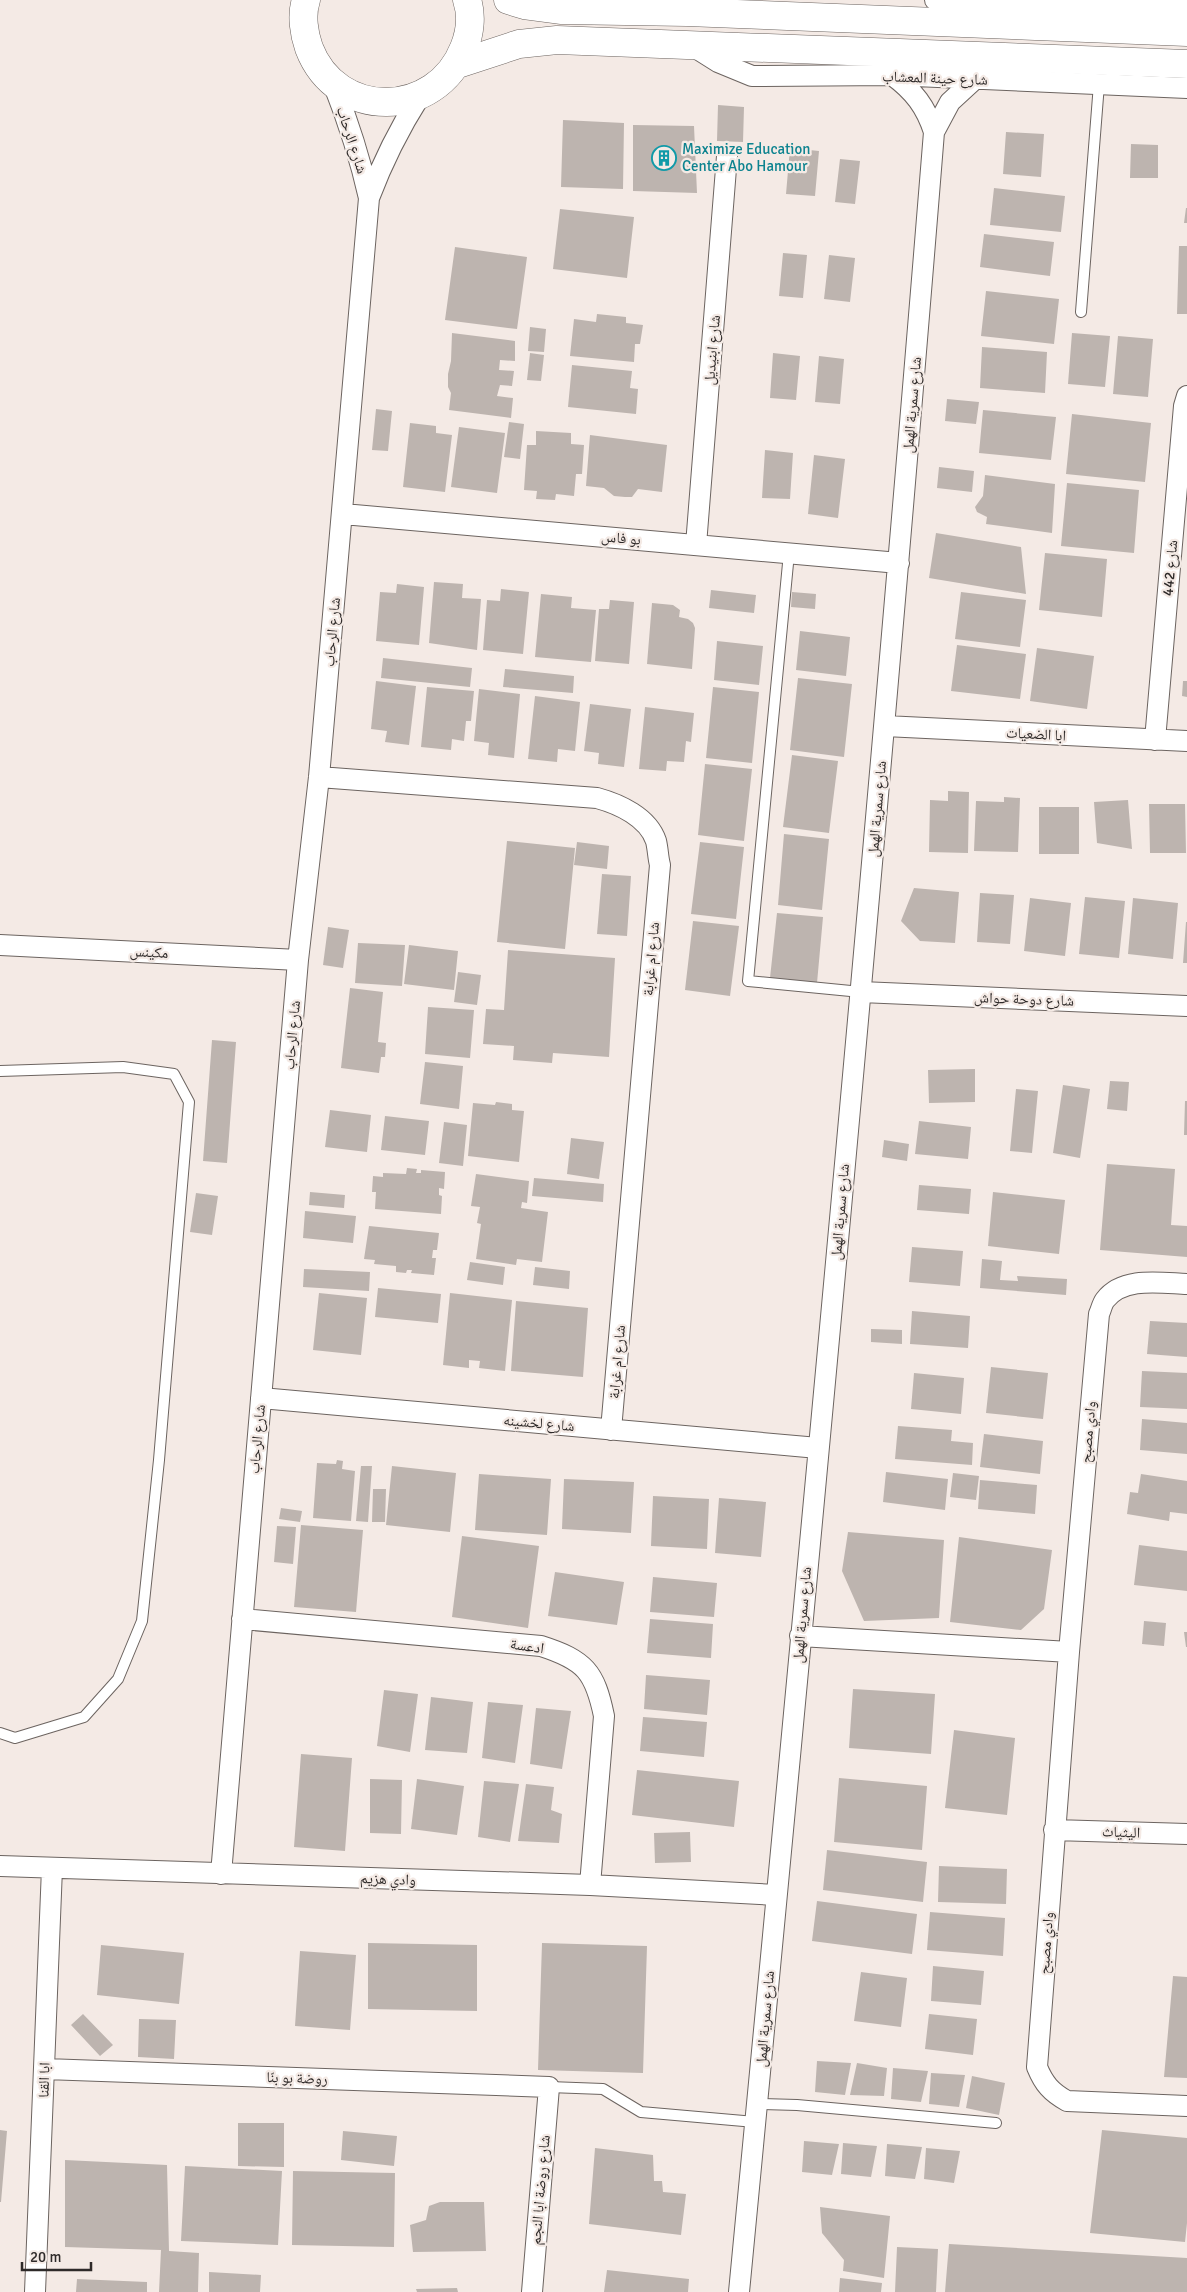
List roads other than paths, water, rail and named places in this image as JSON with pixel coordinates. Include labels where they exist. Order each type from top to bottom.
[{"type":"street","points":[[306,0],[304,7],[304,35],[314,62],[332,83],[352,96],[374,102],[398,102],[420,96],[439,85],[458,64],[468,38],[470,9],[467,0]]},
{"type":"street","points":[[508,0],[524,5],[562,10],[695,6],[1187,32]]},
{"type":"street","points":[[935,0],[1187,9]]},
{"type":"street","name":"شارع حينة المعشاب","points":[[458,64],[519,44],[557,40],[1187,64]]},
{"type":"street","name":"شارع حينة المعشاب","points":[[691,45],[718,62],[752,76],[892,75],[1187,88]]},
{"type":"street","name":"شارع سمرية الهمل","points":[[892,75],[907,86],[919,99],[928,115],[934,132]]},
{"type":"street","name":"شارع سمرية الهمل","points":[[739,2292],[861,992],[899,563],[934,132],[950,102],[975,80]]},
{"type":"street","name":"شارع الرحاب","points":[[221,1874],[298,960],[319,777],[369,198],[358,151],[332,83]]},
{"type":"street","name":"شارع الرحاب","points":[[369,198],[395,137],[420,96]]},
{"type":"street","name":"شارع ابنيديل","points":[[696,545],[727,156]]},
{"type":"street","name":"شارع 442","points":[[1155,740],[1184,406],[1187,396]]},
{"type":"street","name":"بو فاس","points":[[343,514],[899,563]]},
{"type":"street","name":"ابا الضعيات","points":[[885,726],[1187,741]]},
{"type":"street","name":"شارع ام غرابة","points":[[319,777],[596,798],[619,804],[640,819],[656,840],[660,865],[611,1430]]},
{"type":"street","name":"مكينس","points":[[0,945],[298,960]]},
{"type":"street","name":"شارع دوحة حواش","points":[[861,992],[1187,1006]]},
{"type":"street","name":"وادي مصبح","points":[[1187,1284],[1136,1283],[1118,1289],[1105,1300],[1098,1314],[1054,1830],[1037,2067],[1044,2083],[1053,2093],[1067,2101],[1187,2106]]},
{"type":"street","name":"شارع لخشينه","points":[[261,1398],[818,1448]]},
{"type":"street","name":"ادعسة","points":[[242,1619],[542,1646],[563,1653],[585,1667],[599,1689],[604,1716],[590,1885]]},
{"type":"street","points":[[800,1636],[1069,1652]]},
{"type":"street","name":"اليثياث","points":[[1054,1830],[1187,1834]]},
{"type":"street","name":"وادي هزيم","points":[[0,1866],[590,1885],[776,1895]]},
{"type":"street","name":"ابا القنا","points":[[35,2292],[52,1868]]},
{"type":"street","name":"روضة بو بنّا","points":[[45,2069],[549,2087]]},
{"type":"street","name":"شارع روضة ابا النجم","points":[[532,2292],[549,2087]]},
{"type":"lane","points":[[1081,312],[1099,84]]},
{"type":"lane","points":[[789,553],[748,981],[861,992]]},
{"type":"lane","points":[[0,1071],[123,1067],[174,1074],[189,1102],[160,1460],[142,1621],[118,1679],[84,1717],[15,1738],[0,1733]]},
{"type":"lane","points":[[549,2087],[603,2089],[641,2112],[756,2113],[797,2106],[996,2123]]},
{"type":"place","name":"Maximize Education Center Abo Hamour","points":[[664,158]]}]
